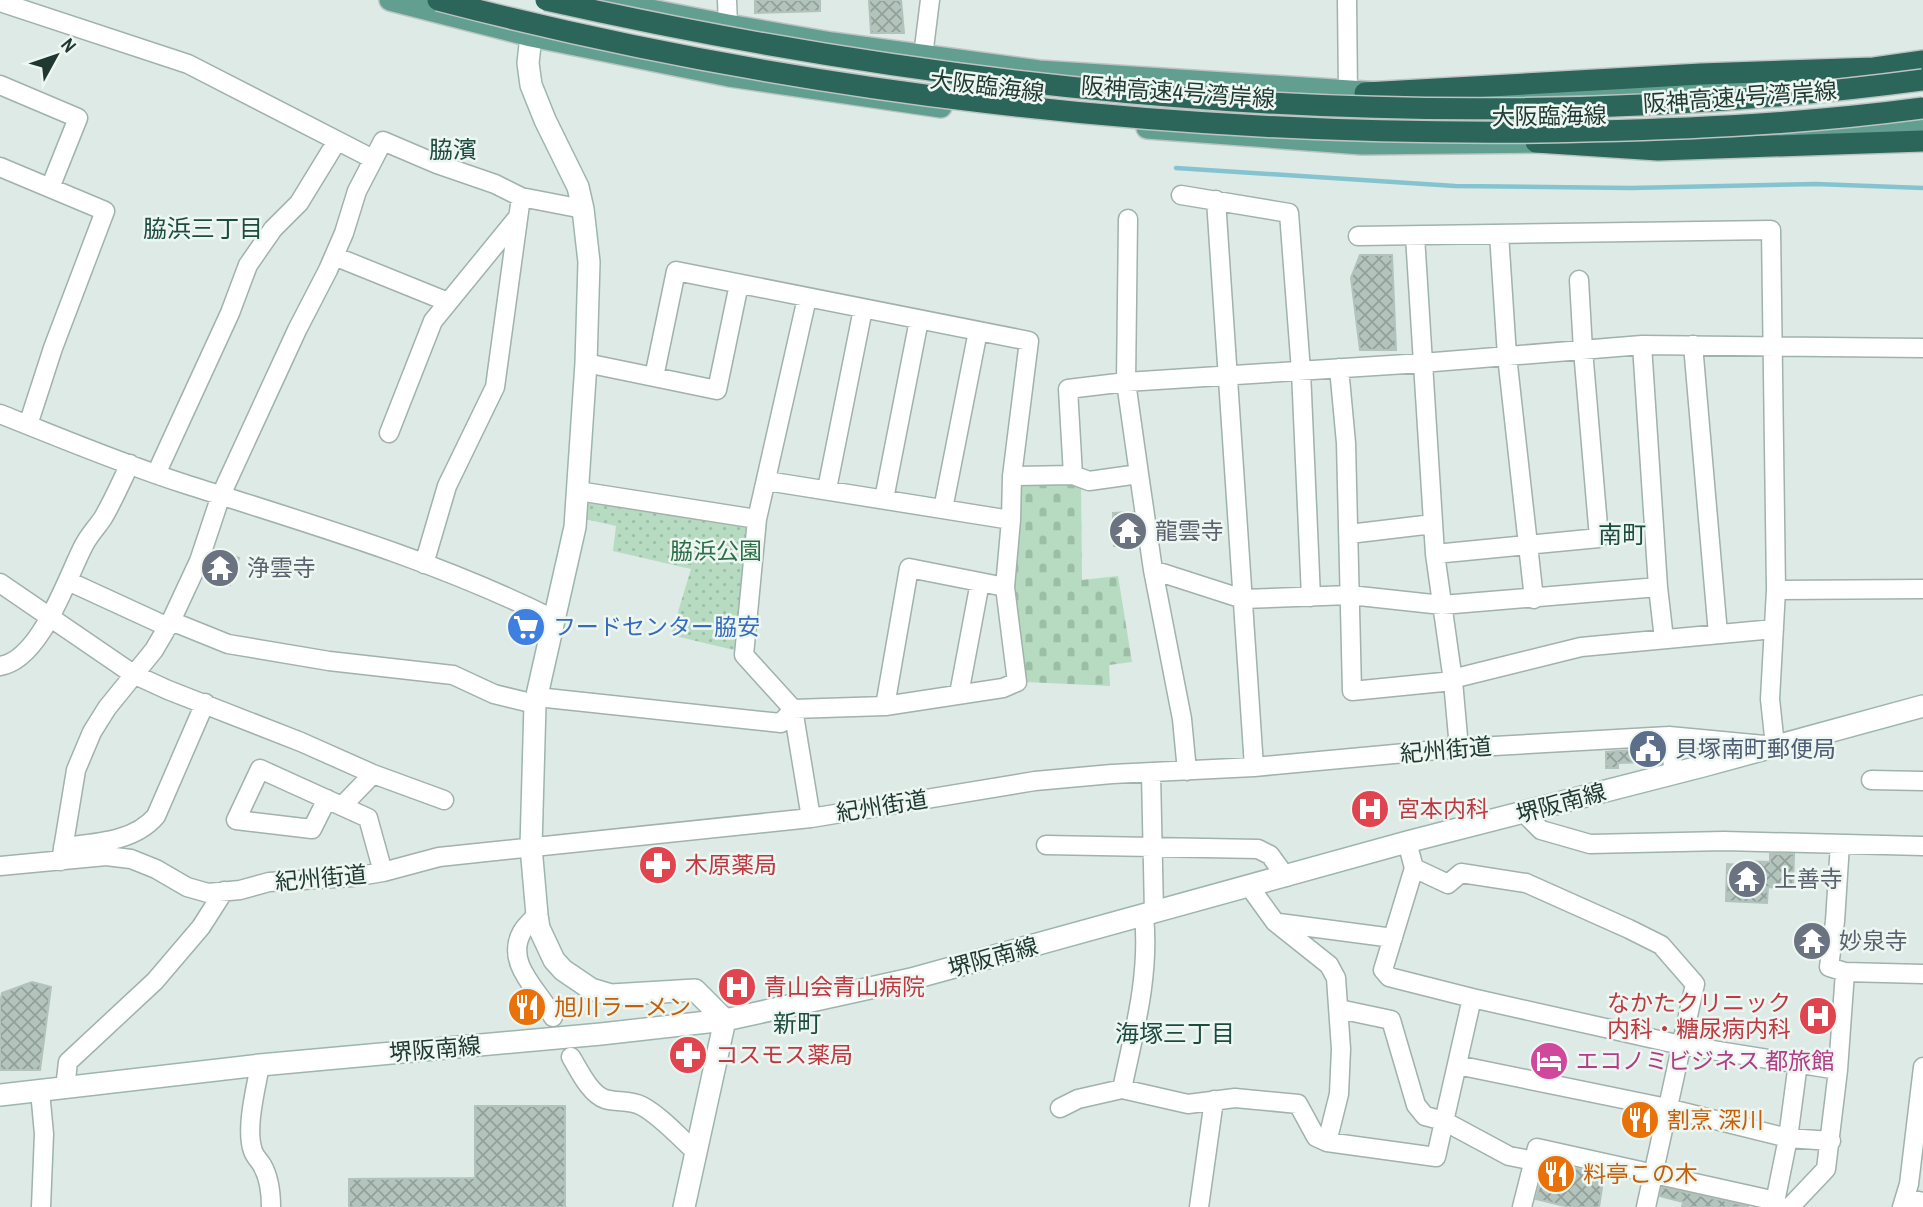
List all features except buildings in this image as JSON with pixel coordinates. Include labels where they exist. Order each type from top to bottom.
[{"type":"highway","name":"阪神高速4号湾岸線","points":[[438,0],[622,43],[757,69],[895,90],[1043,108],[1197,121],[1351,131],[1632,131],[1775,123],[1923,108]]},
{"type":"highway","name":"阪神高速4号湾岸線","points":[[546,0],[765,45],[899,66],[1049,85],[1347,107],[1477,109],[1628,105],[1770,97],[1923,80]]},
{"type":"highway","points":[[1357,92],[1874,68],[1923,61]]},
{"type":"highway","points":[[1536,142],[1658,150],[1923,141]]},
{"type":"main road","name":"大阪臨海線","points":[[390,0],[531,36],[729,76],[859,96],[1093,124],[1362,144],[1702,141],[1923,123]]},
{"type":"main road","name":"大阪臨海線","points":[[610,1],[641,4],[728,25],[923,56],[1039,71],[1357,92],[1490,95],[1602,93],[1923,80]]},
{"type":"main road","points":[[610,1],[611,52]]},
{"type":"main road","points":[[639,57],[641,4]]},
{"type":"main road","points":[[531,36],[528,63],[531,85],[578,187],[589,262],[586,363],[575,527],[536,701],[531,847],[537,915],[539,928],[554,960],[579,982],[611,995],[695,990],[725,1020],[684,1207]]},
{"type":"main road","name":"堺阪南線","points":[[0,1095],[260,1065],[725,1020],[911,979],[1407,842],[1923,706]]},
{"type":"street","points":[[727,0],[728,25]]},
{"type":"street","points":[[923,56],[930,0]]},
{"type":"street","points":[[1347,0],[1357,92]]},
{"type":"street","points":[[0,2],[188,64],[373,159]]},
{"type":"street","points":[[0,85],[78,118],[50,188]]},
{"type":"street","points":[[156,474],[230,313],[248,265],[273,229],[299,203],[337,141]]},
{"type":"street","points":[[205,704],[156,816],[133,833],[62,854],[76,770],[92,732],[133,674],[154,650],[170,624],[199,561],[221,495],[334,256],[357,191],[383,141],[437,164],[495,184],[521,197],[583,209]]},
{"type":"street","points":[[0,167],[105,211],[52,348],[28,425]]},
{"type":"street","points":[[1181,195],[1289,213],[1301,371],[1311,597]]},
{"type":"street","points":[[424,564],[447,486],[495,387],[521,197]]},
{"type":"street","points":[[1216,200],[1254,767]]},
{"type":"street","points":[[389,433],[433,321],[519,218]]},
{"type":"street","points":[[1128,219],[1126,382],[1153,570],[1182,719],[1187,771]]},
{"type":"street","points":[[1358,236],[1771,230],[1776,590],[1770,699],[1775,746]]},
{"type":"street","points":[[1499,234],[1507,356],[1534,599]]},
{"type":"street","points":[[1415,236],[1435,554],[1453,681],[1459,748]]},
{"type":"street","points":[[334,256],[448,302]]},
{"type":"street","points":[[68,581],[170,624],[228,644],[329,661],[453,675],[494,694],[536,701],[781,723],[793,709],[885,706],[1003,688],[1017,682],[1005,587],[1012,476],[1029,341],[676,271],[654,377]]},
{"type":"street","points":[[1435,554],[1599,538],[1579,280]]},
{"type":"street","points":[[586,363],[717,390],[739,284]]},
{"type":"street","points":[[807,298],[757,519],[744,655],[793,709],[811,818]]},
{"type":"street","points":[[827,489],[863,309]]},
{"type":"street","points":[[884,499],[919,320]]},
{"type":"street","points":[[943,509],[978,331]]},
{"type":"street","points":[[1073,475],[1068,388],[1642,345],[1923,348]]},
{"type":"street","points":[[1642,345],[1658,587],[1664,639]]},
{"type":"street","points":[[1693,345],[1718,634]]},
{"type":"street","points":[[1339,368],[1346,443],[1352,691],[1453,681],[1581,647],[1774,629]]},
{"type":"street","points":[[1,417],[156,474],[424,564],[505,595],[555,620]]},
{"type":"street","points":[[0,666],[24,655],[58,605],[85,542],[103,517],[130,464]]},
{"type":"street","points":[[1012,476],[1073,475],[1089,481],[1139,474]]},
{"type":"street","points":[[767,481],[1011,520]]},
{"type":"street","points":[[578,491],[757,519]]},
{"type":"street","points":[[1349,534],[1433,524]]},
{"type":"street","points":[[885,706],[909,568],[1005,587]]},
{"type":"street","points":[[1153,570],[1243,599],[1350,595],[1442,605],[1658,587]]},
{"type":"street","points":[[959,694],[980,582]]},
{"type":"street","points":[[0,583],[133,674],[373,774],[444,800]]},
{"type":"street","points":[[1776,590],[1923,589]]},
{"type":"street","points":[[1669,736],[1674,773]]},
{"type":"street","name":"紀州街道","points":[[0,866],[62,854],[131,859],[156,869],[187,887],[208,893],[269,883],[353,877],[439,857],[811,818],[1035,781],[1254,767],[1459,748],[1669,736],[1775,746]]},
{"type":"street","points":[[373,774],[334,803],[312,829],[236,820],[260,769],[334,803],[368,818],[383,872]]},
{"type":"street","points":[[1122,1089],[1143,987],[1147,947],[1153,847],[1151,774]]},
{"type":"street","points":[[1871,780],[1923,780]]},
{"type":"street","points":[[1524,813],[1541,830],[1590,844],[1724,841],[1923,846]]},
{"type":"street","points":[[1407,842],[1414,868],[1383,970],[1389,977],[1681,1045],[1838,1070]]},
{"type":"street","points":[[1840,844],[1829,967],[1845,972],[1923,974]]},
{"type":"street","points":[[1046,845],[1258,849],[1270,855],[1286,877]]},
{"type":"street","points":[[1414,868],[1448,884],[1461,873],[1526,883],[1661,945],[1695,984],[1646,1207]]},
{"type":"street","points":[[1249,886],[1275,922],[1329,965],[1336,978],[1341,1049],[1339,1094],[1327,1142]]},
{"type":"street","points":[[65,1088],[68,1062],[155,981],[201,927],[224,891]]},
{"type":"street","points":[[537,915],[522,931],[517,946],[519,964],[553,1017]]},
{"type":"street","points":[[1275,922],[1393,938]]},
{"type":"street","points":[[1780,1205],[1826,1170],[1838,1070],[1845,972]]},
{"type":"street","points":[[1060,1108],[1078,1099],[1122,1089],[1188,1104],[1235,1098],[1298,1104],[1316,1137],[1327,1142],[1436,1157],[1472,998]]},
{"type":"street","points":[[1339,1009],[1391,1020],[1416,1105],[1425,1116],[1444,1121],[1509,1156],[1535,1161]]},
{"type":"street","points":[[571,1057],[598,1096],[641,1105],[696,1152]]},
{"type":"street","points":[[1780,1205],[1798,1063]]},
{"type":"street","points":[[260,1065],[251,1142],[253,1153],[268,1180],[271,1207]]},
{"type":"street","points":[[1457,1065],[1667,1108],[1788,1138],[1830,1141]]},
{"type":"street","points":[[1923,1067],[1909,1184],[1904,1202],[1923,1202]]},
{"type":"street","points":[[40,1091],[44,1134],[41,1207]]},
{"type":"street","points":[[1199,1207],[1214,1100]]},
{"type":"street","points":[[1526,1206],[1537,1148],[1780,1205]]},
{"type":"green space","points":[[1018,485],[1081,485],[1082,580],[1118,576],[1132,662],[1109,665],[1110,686],[1026,682],[1014,589]]},
{"type":"green space","name":"脇浜公園","points":[[585,498],[749,525],[734,650],[671,635],[691,569],[613,551],[616,526],[585,519]]},
{"type":"waterway","points":[[1176,168],[1455,186],[1631,188],[1816,184],[1923,188]]},
{"type":"place","name":"龍雲寺","points":[[1128,531]]},
{"type":"place","name":"浄雲寺","points":[[220,568]]},
{"type":"place","name":"フードセンター脇安","points":[[526,627]]},
{"type":"place","name":"貝塚南町郵便局","points":[[1648,749]]},
{"type":"place","name":"宮本内科","points":[[1370,809]]},
{"type":"place","name":"木原薬局","points":[[658,865]]},
{"type":"place","name":"上善寺","points":[[1747,879]]},
{"type":"place","name":"妙泉寺","points":[[1812,941]]},
{"type":"place","name":"青山会青山病院","points":[[737,987]]},
{"type":"place","name":"旭川ラーメン","points":[[527,1007]]},
{"type":"place","name":"なかたクリニック 内科・糖尿病内科","points":[[1818,1016]]},
{"type":"place","name":"コスモス薬局","points":[[688,1055]]},
{"type":"place","name":"エコノミビジネス 都旅館","points":[[1549,1061]]},
{"type":"place","name":"割烹 深川","points":[[1640,1120]]},
{"type":"place","name":"料亭この木","points":[[1556,1174]]},
{"type":"district","name":"脇濱","points":[[453,150]]},
{"type":"district","name":"脇浜三丁目","points":[[203,229]]},
{"type":"district","name":"南町","points":[[1622,535]]},
{"type":"district","name":"新町","points":[[797,1024]]},
{"type":"district","name":"海塚三丁目","points":[[1175,1034]]}]
